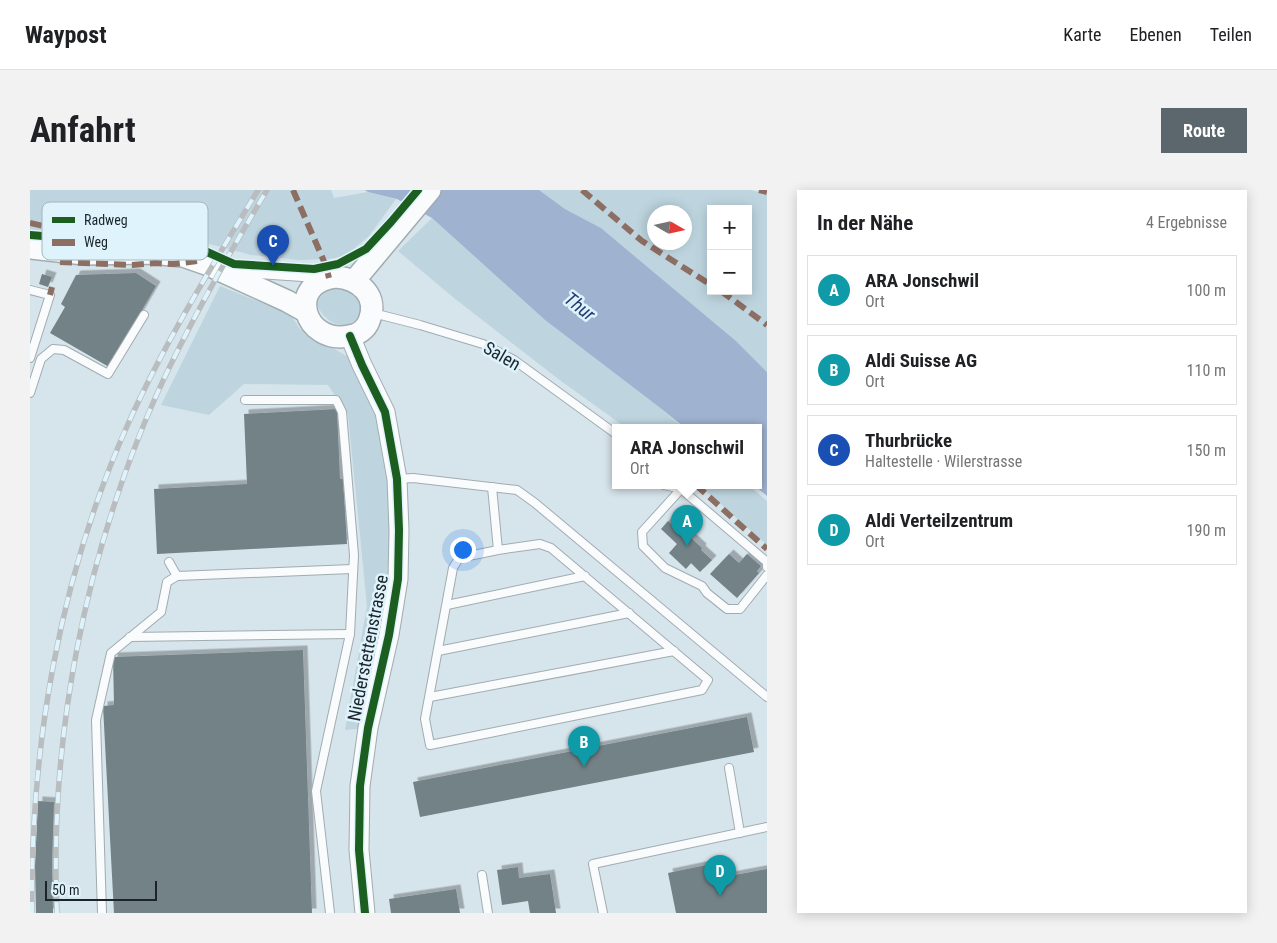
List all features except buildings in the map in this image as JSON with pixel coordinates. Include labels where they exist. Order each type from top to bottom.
[{"type":"main road","points":[[354,281],[430,190]]},
{"type":"main road","points":[[194,260],[305,311]]},
{"type":"main road","points":[[245,282],[320,283],[346,278],[354,281],[369,295],[372,304],[372,313],[368,324],[363,330],[350,336],[333,337],[323,333],[314,326],[308,319],[305,311],[305,301],[320,283]]},
{"type":"street","name":"Niederstettenstrasse","points":[[350,336],[385,412],[397,479],[399,530],[398,579],[389,635],[368,728],[360,786],[359,850],[364,913]]},
{"type":"lane","points":[[224,273],[308,278],[320,283]]},
{"type":"lane","points":[[30,290],[50,295],[30,358]]},
{"type":"lane","name":"Salen","points":[[372,313],[483,344],[514,360],[612,431]]},
{"type":"lane","points":[[30,393],[41,359],[53,349],[64,350],[108,374],[144,315]]},
{"type":"lane","points":[[245,400],[336,400],[342,412],[354,556],[350,634],[316,791],[330,913]]},
{"type":"lane","points":[[397,479],[413,478],[517,490],[767,697]]},
{"type":"lane","points":[[492,487],[498,550]]},
{"type":"lane","points":[[767,567],[767,562],[681,489],[642,532],[643,546],[665,568],[702,586],[707,593],[727,610],[740,609],[767,576]]},
{"type":"lane","points":[[540,544],[551,548],[585,576],[708,680],[702,690],[430,744],[425,719],[454,568],[459,558],[540,544]]},
{"type":"lane","points":[[168,562],[177,576]]},
{"type":"lane","points":[[102,913],[96,720],[111,653],[161,612],[167,582],[177,576],[352,569]]},
{"type":"lane","points":[[447,605],[585,576]]},
{"type":"lane","points":[[438,651],[629,613]]},
{"type":"lane","points":[[130,637],[350,634]]},
{"type":"lane","points":[[430,697],[674,651]]},
{"type":"lane","points":[[729,768],[740,833]]},
{"type":"lane","points":[[603,913],[593,864],[767,827]]},
{"type":"lane","points":[[482,875],[488,913]]},
{"type":"shaded area","points":[[30,190],[331,190],[334,198],[368,192],[396,199],[369,236],[345,256],[330,259],[299,260],[251,255],[208,244],[208,202],[42,202],[42,232],[30,231]]},
{"type":"shaded area","points":[[539,190],[751,190],[767,195],[767,372],[736,341],[601,228],[565,209]]},
{"type":"shaded area","points":[[432,218],[545,320],[679,424],[621,424],[561,381],[454,298],[398,251]]},
{"type":"shaded area","points":[[220,286],[290,314],[300,329],[362,365],[385,412],[399,530],[368,728],[345,730],[367,606],[348,415],[328,385],[244,384],[209,415],[161,405]]},
{"type":"shaded area","points":[[335,288],[351,293],[359,301],[360,310],[357,318],[349,324],[339,325],[328,319],[317,306],[323,294]]},
{"type":"shaded area","points":[[704,489],[753,489],[767,501],[767,545]]},
{"type":"water","name":"Thur","points":[[365,190],[539,190],[565,209],[601,228],[736,341],[767,372],[767,496],[759,489],[762,489],[762,424],[680,424],[545,320],[432,218],[397,199]]},
{"type":"railway","points":[[32,913],[33,850],[44,725],[67,601],[84,541],[104,482],[142,394],[190,305],[258,190]]},
{"type":"railway","points":[[57,913],[56,847],[59,781],[66,715],[77,649],[91,584],[109,520],[131,457],[168,370],[208,292],[267,190]]},
{"type":"marked path","points":[[293,190],[326,266],[329,278]]},
{"type":"marked path","points":[[582,190],[642,241],[707,282]]},
{"type":"marked path","points":[[759,190],[767,192]]},
{"type":"marked path","points":[[30,223],[42,226]]},
{"type":"marked path","points":[[60,262],[132,265],[173,264],[197,261]]},
{"type":"marked path","points":[[50,295],[52,287]]},
{"type":"marked path","points":[[726,295],[767,325]]},
{"type":"marked path","points":[[700,489],[767,549]]},
{"type":"cycle path","points":[[208,252],[234,264],[314,269],[338,264],[366,249],[418,190]]},
{"type":"cycle path","points":[[30,235],[42,236]]},
{"type":"cycle path","points":[[350,336],[385,412],[397,479],[399,530],[398,579],[389,635],[368,728],[360,786],[359,850],[365,913]]},
{"type":"place","name":"Thurbrücke","points":[[273,266]]},
{"type":"place","name":"ARA Jonschwil","points":[[687,546]]},
{"type":"place","name":"Aldi Suisse AG","points":[[584,767]]},
{"type":"place","name":"Aldi Verteilzentrum","points":[[720,896]]}]
